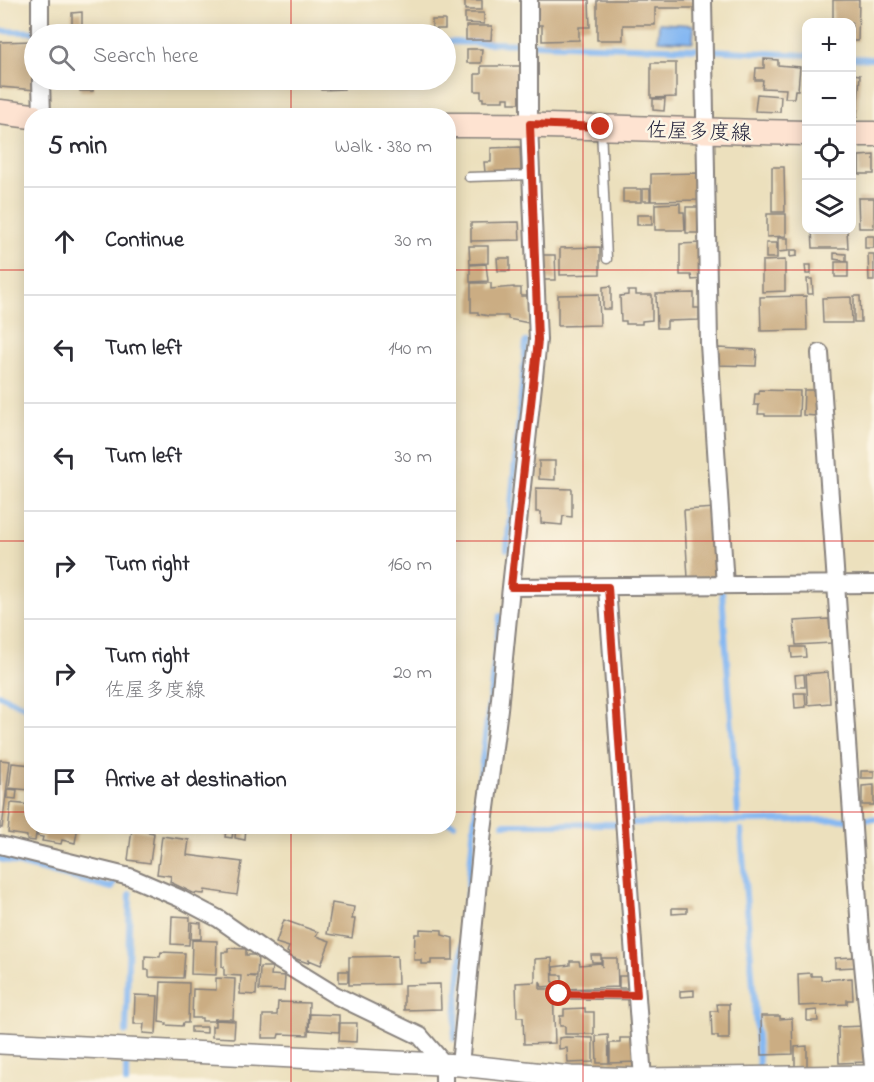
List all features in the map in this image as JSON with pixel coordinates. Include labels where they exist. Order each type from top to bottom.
[{"type":"main road","points":[[0,112],[24,115]]},
{"type":"main road","name":"佐屋多度線","points":[[456,125],[530,124],[705,132],[802,133]]},
{"type":"main road","points":[[856,134],[874,134]]},
{"type":"street","points":[[40,0],[40,24]]},
{"type":"street","points":[[449,1070],[499,709],[538,331],[530,124],[529,0]]},
{"type":"street","points":[[703,0],[709,337],[725,585]]},
{"type":"street","points":[[41,90],[42,108]]},
{"type":"street","points":[[0,1043],[571,1077],[643,1079],[874,1076],[852,820],[820,353]]},
{"type":"street","points":[[511,587],[874,584]]},
{"type":"street","points":[[608,587],[643,1079]]},
{"type":"street","points":[[0,845],[130,877],[178,898],[219,919],[275,958],[335,995],[420,1036],[449,1070]]},
{"type":"lane","points":[[601,127],[607,259]]},
{"type":"lane","points":[[469,177],[532,175]]},
{"type":"lane","points":[[559,994],[637,995]]},
{"type":"water","points":[[659,23],[694,25],[693,42],[658,40]]},
{"type":"building","points":[[465,0],[482,0],[482,10],[465,10]]},
{"type":"building","points":[[538,0],[589,0],[590,27],[579,27],[579,40],[542,41],[542,25],[538,25]]},
{"type":"building","points":[[597,0],[694,0],[694,8],[655,8],[655,25],[623,25],[623,40],[597,40]]},
{"type":"building","points":[[833,0],[859,0],[858,41],[856,41],[856,18],[833,18]]},
{"type":"building","points":[[82,12],[82,24],[72,24],[72,13]]},
{"type":"building","points":[[465,13],[484,13],[484,24],[465,23]]},
{"type":"building","points":[[432,20],[445,20],[445,24],[432,24]]},
{"type":"building","points":[[466,26],[492,26],[491,40],[466,40]]},
{"type":"building","points":[[24,41],[24,89],[0,87],[0,42]]},
{"type":"building","points":[[467,49],[482,49],[481,63],[467,63]]},
{"type":"building","points":[[764,59],[778,60],[778,65],[800,67],[798,90],[795,90],[794,98],[785,98],[786,89],[762,88],[763,80],[755,80],[756,68],[764,68]]},
{"type":"building","points":[[651,63],[676,63],[676,97],[651,98]]},
{"type":"building","points":[[481,66],[525,66],[524,103],[509,103],[509,98],[503,98],[503,101],[483,101],[481,91],[475,91],[475,74],[481,74]]},
{"type":"building","points":[[856,74],[860,75],[856,117]]},
{"type":"building","points":[[757,94],[781,96],[780,112],[755,111]]},
{"type":"building","points":[[653,99],[665,99],[664,111],[653,110]]},
{"type":"building","points":[[520,147],[521,172],[485,172],[484,162],[491,162],[491,148]]},
{"type":"building","points":[[874,155],[874,174],[859,174],[859,156]]},
{"type":"building","points":[[772,167],[784,167],[785,212],[772,212]]},
{"type":"building","points":[[700,173],[701,200],[651,201],[651,174]]},
{"type":"building","points":[[623,189],[641,189],[641,202],[623,202]]},
{"type":"building","points":[[643,189],[650,189],[650,201],[643,201]]},
{"type":"building","points":[[858,198],[874,198],[874,228],[859,228]]},
{"type":"building","points":[[680,203],[680,212],[684,212],[685,230],[655,230],[655,204]]},
{"type":"building","points":[[686,207],[703,207],[704,233],[686,233]]},
{"type":"building","points":[[767,214],[786,214],[786,236],[767,237]]},
{"type":"building","points":[[637,215],[652,215],[652,225],[637,225]]},
{"type":"building","points":[[519,222],[520,240],[471,241],[471,223]]},
{"type":"building","points":[[812,234],[847,234],[848,248],[813,248]]},
{"type":"building","points":[[865,236],[874,236],[874,248],[865,248]]},
{"type":"building","points":[[778,238],[788,238],[788,251],[778,252]]},
{"type":"building","points":[[701,243],[702,279],[692,280],[691,275],[680,275],[680,244]]},
{"type":"building","points":[[766,243],[777,243],[777,258],[766,258]]},
{"type":"building","points":[[469,246],[488,246],[488,263],[470,264]]},
{"type":"building","points":[[600,247],[600,274],[560,275],[560,248]]},
{"type":"building","points":[[790,250],[797,250],[797,256],[790,257]]},
{"type":"building","points":[[834,253],[846,254],[846,261],[834,259]]},
{"type":"building","points":[[868,254],[874,254],[874,281],[869,281]]},
{"type":"building","points":[[539,255],[555,255],[556,280],[540,280]]},
{"type":"building","points":[[497,258],[510,258],[510,271],[498,271]]},
{"type":"building","points":[[785,260],[785,291],[762,292],[762,261]]},
{"type":"building","points":[[835,262],[848,262],[848,277],[835,277]]},
{"type":"building","points":[[486,264],[488,281],[470,282],[470,265]]},
{"type":"building","points":[[805,265],[811,265],[811,274],[806,274]]},
{"type":"building","points":[[807,279],[812,279],[813,294],[808,294]]},
{"type":"building","points":[[471,283],[491,283],[491,289],[521,288],[521,296],[528,296],[529,323],[508,319],[508,316],[489,316],[471,312]]},
{"type":"building","points":[[611,286],[611,309],[603,309],[603,287]]},
{"type":"building","points":[[628,291],[636,291],[636,295],[652,295],[652,320],[642,321],[642,324],[626,324],[626,321],[621,321],[620,296],[628,295]]},
{"type":"building","points":[[694,293],[694,308],[699,308],[699,320],[667,321],[667,328],[657,328],[656,294]]},
{"type":"building","points":[[599,294],[600,325],[558,326],[558,295]]},
{"type":"building","points":[[806,296],[807,330],[761,331],[760,297]]},
{"type":"building","points":[[854,296],[860,296],[861,322],[854,322]]},
{"type":"building","points":[[851,297],[852,323],[823,323],[822,298]]},
{"type":"building","points":[[718,348],[757,350],[756,366],[717,365]]},
{"type":"building","points":[[759,390],[800,391],[799,416],[758,414],[759,405],[754,405],[755,394],[759,394]]},
{"type":"building","points":[[804,390],[818,390],[817,416],[803,415]]},
{"type":"building","points":[[539,461],[555,461],[555,480],[539,479]]},
{"type":"building","points":[[536,488],[572,489],[572,517],[563,516],[562,525],[541,523],[541,512],[536,512]]},
{"type":"building","points":[[716,508],[720,576],[688,578],[684,510]]},
{"type":"building","points":[[829,619],[831,643],[796,645],[794,621]]},
{"type":"building","points":[[791,647],[805,647],[806,657],[792,658]]},
{"type":"building","points":[[828,672],[830,703],[808,705],[806,674]]},
{"type":"building","points":[[804,674],[805,687],[796,687],[795,675]]},
{"type":"building","points":[[794,693],[805,693],[806,707],[795,708]]},
{"type":"building","points":[[0,760],[10,761],[2,828],[0,828]]},
{"type":"building","points":[[12,763],[24,764],[24,790],[9,788]]},
{"type":"building","points":[[861,771],[874,771],[874,778],[861,778]]},
{"type":"building","points":[[874,785],[874,805],[862,805],[862,786]]},
{"type":"building","points":[[7,789],[17,790],[16,799],[7,798]]},
{"type":"building","points":[[11,803],[24,804],[24,834],[36,834],[35,841],[27,840],[27,836],[8,833]]},
{"type":"building","points":[[37,834],[77,834],[75,843],[62,840],[61,844],[42,841],[43,837],[37,836]]},
{"type":"building","points":[[131,834],[154,834],[150,863],[128,860]]},
{"type":"building","points":[[225,834],[233,834],[232,838],[225,837]]},
{"type":"building","points":[[235,834],[245,834],[245,840],[235,838]]},
{"type":"building","points":[[162,836],[189,840],[187,855],[242,862],[237,895],[205,890],[204,894],[193,893],[170,882],[171,876],[157,874]]},
{"type":"building","points":[[332,903],[354,907],[352,938],[327,934]]},
{"type":"building","points":[[672,908],[687,908],[687,913],[672,914]]},
{"type":"building","points":[[172,916],[190,917],[189,945],[171,944]]},
{"type":"building","points":[[284,920],[318,932],[316,936],[330,941],[321,965],[288,956],[289,947],[276,943]]},
{"type":"building","points":[[192,922],[201,923],[201,939],[191,939]]},
{"type":"building","points":[[420,929],[442,930],[442,935],[453,938],[453,960],[431,960],[431,964],[421,964],[421,960],[414,960],[415,934],[420,934]]},
{"type":"building","points":[[192,940],[217,941],[216,975],[191,974]]},
{"type":"building","points":[[228,948],[246,949],[246,955],[258,955],[257,976],[247,976],[257,977],[256,995],[240,994],[241,976],[224,975],[222,952],[228,952]]},
{"type":"building","points":[[161,952],[185,953],[183,978],[149,977],[149,970],[145,970],[145,956],[160,957]]},
{"type":"building","points":[[591,955],[601,955],[601,962],[592,962]]},
{"type":"building","points":[[397,956],[398,984],[349,985],[349,957]]},
{"type":"building","points":[[854,957],[855,967],[835,968],[835,958]]},
{"type":"building","points":[[552,958],[553,986],[542,987],[540,981],[540,989],[553,989],[555,1043],[524,1044],[523,1017],[517,1017],[516,983],[535,982],[535,959]]},
{"type":"building","points":[[602,958],[617,958],[618,987],[562,989],[562,975],[554,975],[553,967],[570,965],[570,961],[579,961],[580,965],[601,963],[602,967]]},
{"type":"building","points":[[260,967],[272,967],[271,975],[285,976],[284,991],[259,990]]},
{"type":"building","points":[[339,971],[348,971],[348,982],[339,982]]},
{"type":"building","points":[[811,973],[811,976],[821,976],[821,980],[852,978],[853,1000],[847,1000],[847,1004],[799,1006],[798,974]]},
{"type":"building","points":[[619,976],[631,976],[631,988],[619,988]]},
{"type":"building","points":[[216,978],[235,979],[233,1019],[202,1021],[202,1018],[192,1018],[193,989],[216,990]]},
{"type":"building","points":[[161,982],[189,983],[188,1023],[183,1023],[182,1026],[159,1022]]},
{"type":"building","points":[[440,984],[441,1009],[404,1010],[404,985]]},
{"type":"building","points":[[694,990],[694,996],[680,997],[680,991]]},
{"type":"building","points":[[135,995],[158,996],[156,1034],[143,1033],[144,1024],[134,1024]]},
{"type":"building","points":[[278,1002],[309,1003],[308,1035],[279,1034],[278,1038],[262,1038],[263,1015],[277,1015]]},
{"type":"building","points":[[717,1004],[729,1004],[729,1039],[718,1039],[718,1036],[712,1036],[711,1011],[718,1011]]},
{"type":"building","points":[[585,1008],[585,1012],[594,1012],[594,1034],[565,1034],[565,1026],[560,1026],[560,1016],[564,1016],[564,1009]]},
{"type":"building","points":[[817,1010],[818,1021],[807,1021],[807,1011]]},
{"type":"building","points":[[310,1014],[339,1015],[339,1032],[309,1030]]},
{"type":"building","points":[[761,1016],[792,1018],[793,1054],[762,1055]]},
{"type":"building","points":[[215,1020],[235,1021],[234,1038],[212,1037],[212,1026],[215,1026]]},
{"type":"building","points":[[340,1023],[357,1023],[356,1042],[339,1041]]},
{"type":"building","points":[[866,1026],[867,1062],[839,1063],[838,1027]]},
{"type":"building","points":[[191,1027],[207,1027],[207,1033],[191,1032]]},
{"type":"building","points":[[608,1035],[609,1063],[597,1063],[596,1036]]},
{"type":"building","points":[[559,1038],[593,1038],[593,1062],[568,1063],[567,1048],[559,1049]]},
{"type":"building","points":[[620,1038],[633,1038],[637,1062],[610,1063],[610,1043],[620,1043]]},
{"type":"building","points":[[807,1046],[807,1068],[795,1068],[795,1047]]},
{"type":"waterway","points":[[0,31],[24,32]]},
{"type":"waterway","points":[[456,42],[525,44]]},
{"type":"waterway","points":[[535,44],[695,49]]},
{"type":"waterway","points":[[708,50],[802,55]]},
{"type":"waterway","points":[[856,58],[874,59]]},
{"type":"waterway","points":[[507,549],[526,342]]},
{"type":"waterway","points":[[722,592],[738,813]]},
{"type":"waterway","points":[[454,1039],[473,834],[500,616]]},
{"type":"waterway","points":[[0,695],[24,706]]},
{"type":"waterway","points":[[630,823],[874,819]]},
{"type":"waterway","points":[[503,824],[619,824]]},
{"type":"waterway","points":[[741,830],[759,1065]]},
{"type":"waterway","points":[[0,859],[112,888],[114,883]]},
{"type":"waterway","points":[[126,1032],[130,894]]},
{"type":"waterway","points":[[126,1067],[126,1082]]},
{"type":"route","points":[[559,994],[637,995],[608,587],[511,587],[538,340],[530,124],[601,127]]}]
